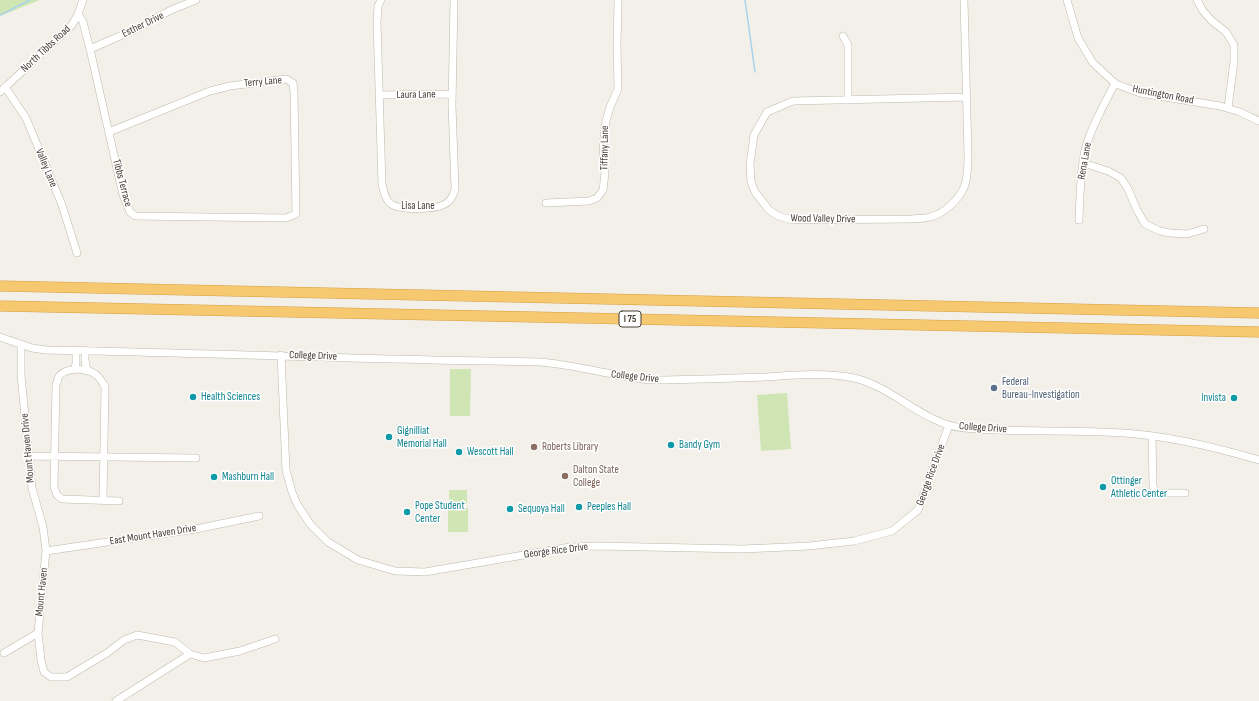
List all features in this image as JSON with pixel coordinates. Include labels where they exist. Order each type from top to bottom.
[{"type":"highway","name":"I 75","points":[[0,286],[1259,313]]},
{"type":"highway","name":"I 75","points":[[0,306],[1259,332]]},
{"type":"street","name":"North Tibbs Road","points":[[2,89],[59,38],[72,24],[78,14],[82,0]]},
{"type":"street","name":"Esther Drive","points":[[90,49],[134,30],[171,10],[196,0]]},
{"type":"street","name":"Lisa Lane","points":[[381,0],[378,6],[377,23],[382,184],[385,197],[391,204],[399,208],[440,207],[449,202],[455,189],[452,94],[454,0]]},
{"type":"street","name":"Tiffany Lane","points":[[546,203],[589,201],[597,198],[603,190],[605,173],[603,146],[606,121],[618,89],[618,0]]},
{"type":"street","name":"Wood Valley Drive","points":[[964,0],[968,174],[964,186],[955,200],[943,212],[930,217],[911,219],[793,220],[778,216],[769,210],[755,192],[751,182],[750,164],[754,135],[767,112],[793,101],[966,97]]},
{"type":"street","name":"Huntington Road","points":[[1068,0],[1078,38],[1093,63],[1115,83],[1140,93],[1228,108],[1259,121]]},
{"type":"street","points":[[1197,0],[1203,11],[1212,21],[1226,32],[1234,45],[1234,61],[1228,108]]},
{"type":"street","name":"Tibbs Terrace","points":[[78,14],[83,22],[127,206],[130,212],[135,216],[286,218],[296,214]]},
{"type":"street","points":[[843,36],[848,45],[848,100]]},
{"type":"street","name":"Terry Lane","points":[[110,132],[210,91],[230,86],[286,79],[293,83],[294,87],[296,214]]},
{"type":"street","name":"Rena Lane","points":[[1079,220],[1085,150],[1095,124],[1115,83]]},
{"type":"street","name":"Valley Lane","points":[[2,89],[26,118],[62,206],[77,253]]},
{"type":"street","name":"Laura Lane","points":[[380,95],[452,94]]},
{"type":"street","points":[[1083,163],[1108,171],[1121,178],[1128,189],[1137,210],[1146,224],[1160,232],[1187,234],[1204,229]]},
{"type":"street","name":"College Drive","points":[[0,338],[32,348],[46,350],[281,355],[430,361],[540,362],[626,378],[650,380],[804,375],[837,376],[867,382],[949,425],[964,428],[989,430],[1123,433],[1152,436],[1187,441],[1259,460]]},
{"type":"street","name":"Mount Haven Drive","points":[[21,344],[21,375],[32,488],[43,527],[46,551]]},
{"type":"street","points":[[74,370],[76,364],[76,350]]},
{"type":"street","points":[[85,350],[87,371]]},
{"type":"street","name":"George Rice Drive","points":[[281,355],[286,470],[297,504],[318,534],[340,550],[358,560],[395,571],[425,572],[570,547],[598,546],[743,549],[802,546],[854,540],[892,531],[918,510],[949,425]]},
{"type":"street","points":[[103,500],[105,387],[101,379],[95,373],[74,370],[65,371],[59,377],[56,385],[54,487],[57,495],[62,499],[119,501]]},
{"type":"street","points":[[1152,436],[1153,486],[1155,493],[1185,492]]},
{"type":"street","points":[[29,456],[196,458]]},
{"type":"street","name":"East Mount Haven Drive","points":[[46,551],[196,529],[259,516]]},
{"type":"street","name":"Mount Haven","points":[[46,551],[38,633],[44,672],[51,677],[67,677],[107,653],[124,640],[137,635],[175,642],[190,654]]},
{"type":"street","points":[[4,653],[38,633]]},
{"type":"street","points":[[116,701],[190,654],[204,658],[240,651],[275,639]]},
{"type":"green space","points":[[0,0],[40,0],[0,16]]},
{"type":"green space","points":[[450,369],[471,369],[470,416],[450,416]]},
{"type":"green space","points":[[787,393],[791,449],[761,451],[757,395]]},
{"type":"green space","points":[[449,490],[467,490],[467,504],[449,503]]},
{"type":"green space","points":[[448,508],[468,508],[468,532],[448,532]]},
{"type":"waterway","points":[[0,15],[30,0]]},
{"type":"waterway","points":[[745,0],[755,72]]},
{"type":"place","name":"Federal Bureau-Investigation","points":[[994,388]]},
{"type":"place","name":"Health Sciences","points":[[193,397]]},
{"type":"place","name":"Invista","points":[[1234,398]]},
{"type":"place","name":"Gignilliat Memorial Hall","points":[[389,437]]},
{"type":"place","name":"Bandy Gym","points":[[671,445]]},
{"type":"place","name":"Roberts Library","points":[[534,447]]},
{"type":"place","name":"Wescott Hall","points":[[459,452]]},
{"type":"place","name":"Dalton State College","points":[[565,476]]},
{"type":"place","name":"Mashburn Hall","points":[[214,477]]},
{"type":"place","name":"Ottinger Athletic Center","points":[[1103,487]]},
{"type":"place","name":"Peeples Hall","points":[[579,507]]},
{"type":"place","name":"Sequoya Hall","points":[[510,509]]},
{"type":"place","name":"Pope Student Center","points":[[407,512]]}]
